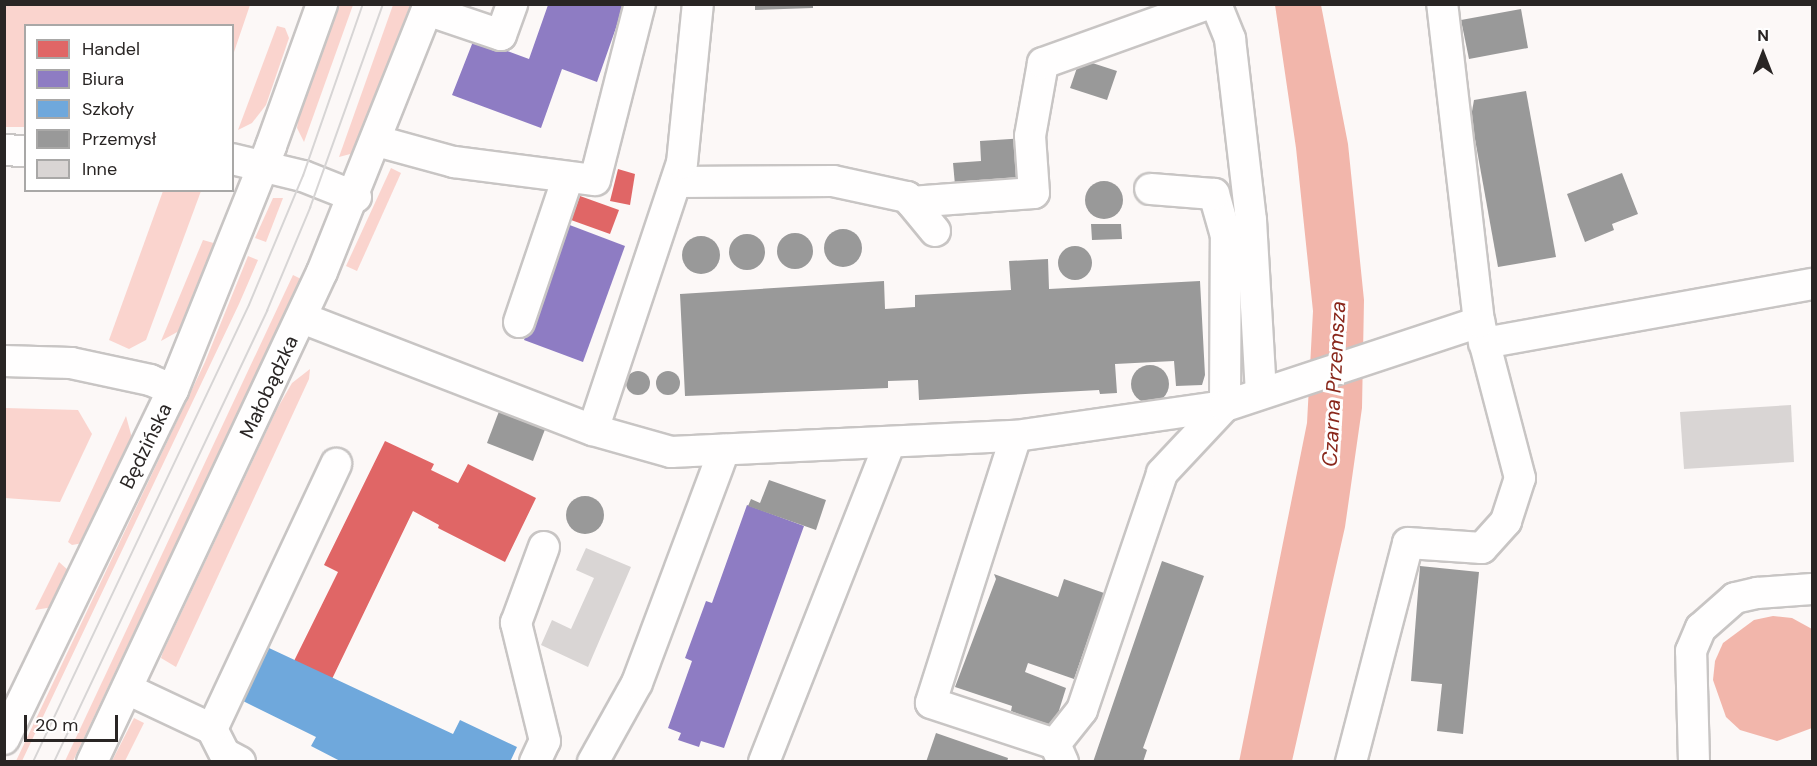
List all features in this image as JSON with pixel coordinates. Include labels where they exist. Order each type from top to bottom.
[{"type":"street","points":[[267,155],[322,4]]},
{"type":"street","points":[[428,7],[501,35],[512,4]]},
{"type":"street","points":[[377,141],[454,162],[595,180],[640,4]]},
{"type":"street","points":[[593,430],[682,163],[698,4]]},
{"type":"street","points":[[911,202],[1034,194],[1030,136],[1043,63],[1208,4]]},
{"type":"street","points":[[1216,4],[1230,39],[1251,220],[1261,393]]},
{"type":"street","points":[[1351,762],[1408,543],[1482,548],[1506,521],[1520,478],[1482,333],[1442,4]]},
{"type":"street","name":"Małobądzka","points":[[92,762],[302,318],[356,197],[428,7]]},
{"type":"street","points":[[4,150],[24,151]]},
{"type":"street","points":[[234,159],[267,155],[356,197]]},
{"type":"street","name":"Będzińska","points":[[4,739],[173,390],[267,155]]},
{"type":"street","points":[[519,322],[568,177]]},
{"type":"street","points":[[676,182],[834,181],[907,197],[935,231]]},
{"type":"street","points":[[1016,436],[931,703],[1059,753],[1082,710],[1162,473],[1225,406],[1226,236],[1214,194],[1150,189]]},
{"type":"street","points":[[302,318],[593,430],[671,452],[1016,436],[1225,406],[1439,334],[1482,333],[1812,284]]},
{"type":"street","points":[[4,362],[71,363],[150,380],[173,390]]},
{"type":"street","points":[[764,762],[890,442]]},
{"type":"street","points":[[593,762],[637,683],[724,450]]},
{"type":"street","points":[[212,729],[336,464]]},
{"type":"street","points":[[536,762],[545,741],[516,623],[544,547]]},
{"type":"street","points":[[1694,762],[1691,651],[1701,627],[1736,598],[1757,593],[1812,589]]},
{"type":"street","points":[[127,689],[212,729],[225,754],[240,762]]},
{"type":"shaded area","points":[[5,4],[250,5],[234,52],[234,24],[24,24],[24,127],[5,127]]},
{"type":"shaded area","points":[[337,5],[353,5],[304,142],[297,128],[299,114]]},
{"type":"shaded area","points":[[393,5],[410,5],[354,153],[339,157]]},
{"type":"shaded area","points":[[277,26],[285,28],[289,38],[266,105],[252,123],[238,130]]},
{"type":"shaded area","points":[[391,168],[401,173],[357,271],[346,266]]},
{"type":"shaded area","points":[[163,192],[201,192],[146,340],[129,349],[109,340]]},
{"type":"shaded area","points":[[273,198],[283,198],[266,242],[255,238]]},
{"type":"shaded area","points":[[203,240],[217,244],[184,323],[179,331],[161,341]]},
{"type":"shaded area","points":[[248,256],[258,260],[239,304],[22,761],[16,761],[205,362]]},
{"type":"shaded area","points":[[293,275],[301,279],[73,761],[65,761]]},
{"type":"shaded area","points":[[310,369],[309,379],[176,667],[161,658],[163,652],[277,409],[292,383]]},
{"type":"shaded area","points":[[5,408],[78,410],[92,434],[60,502],[5,498]]},
{"type":"shaded area","points":[[126,416],[132,438],[83,543],[72,545],[68,542]]},
{"type":"shaded area","points":[[59,562],[69,571],[53,607],[35,610]]},
{"type":"shaded area","points":[[134,718],[144,723],[125,761],[112,761]]},
{"type":"water","name":"Czarna Przemsza","points":[[1275,5],[1321,5],[1348,144],[1364,300],[1362,408],[1345,527],[1292,761],[1239,762],[1307,423],[1313,311],[1296,148]]},
{"type":"water","points":[[1773,616],[1792,618],[1812,629],[1812,728],[1777,741],[1740,730],[1726,717],[1713,680],[1715,661],[1723,643],[1754,620]]},
{"type":"building: Handel","points":[[618,169],[635,174],[630,205],[610,201]]},
{"type":"building: Handel","points":[[580,196],[619,210],[610,234],[571,220]]},
{"type":"building: Handel","points":[[385,441],[434,464],[431,470],[458,483],[468,464],[536,498],[505,562],[438,528],[439,525],[413,511],[332,679],[294,661],[338,572],[324,565]]},
{"type":"building: Biura","points":[[548,5],[624,5],[597,82],[562,69],[541,128],[452,95],[474,39],[529,59]]},
{"type":"building: Biura","points":[[567,224],[625,246],[583,362],[524,340]]},
{"type":"building: Biura","points":[[747,505],[804,526],[724,748],[701,741],[699,747],[678,740],[681,733],[668,728],[692,661],[685,658],[706,601],[712,603]]},
{"type":"building: Szkoły","points":[[269,648],[453,734],[460,720],[517,747],[510,762],[342,762],[311,746],[316,737],[243,701]]},
{"type":"building: Przemysł","points":[[755,4],[813,4],[813,8],[755,10]]},
{"type":"building: Przemysł","points":[[1521,9],[1528,48],[1469,59],[1461,20]]},
{"type":"building: Przemysł","points":[[1080,59],[1117,71],[1107,100],[1070,88]]},
{"type":"building: Przemysł","points":[[1526,91],[1556,257],[1498,267],[1471,117],[1474,100]]},
{"type":"building: Przemysł","points":[[1026,138],[1031,190],[956,196],[953,163],[981,161],[980,141]]},
{"type":"building: Przemysł","points":[[1622,173],[1638,214],[1612,224],[1614,230],[1585,242],[1567,194]]},
{"type":"building: Przemysł","points":[[1104,181],[1117,187],[1123,200],[1117,213],[1104,219],[1091,213],[1085,200],[1091,187]]},
{"type":"building: Przemysł","points":[[1091,224],[1121,224],[1122,239],[1092,240]]},
{"type":"building: Przemysł","points":[[843,229],[857,234],[862,248],[857,262],[843,267],[829,262],[824,248],[829,234]]},
{"type":"building: Przemysł","points":[[795,233],[808,238],[813,251],[808,264],[795,269],[782,264],[777,251],[782,238]]},
{"type":"building: Przemysł","points":[[747,234],[760,239],[765,252],[760,265],[747,270],[734,265],[729,252],[734,239]]},
{"type":"building: Przemysł","points":[[701,236],[715,241],[720,255],[715,269],[701,274],[687,269],[682,255],[687,241]]},
{"type":"building: Przemysł","points":[[1075,246],[1087,251],[1092,263],[1087,275],[1075,280],[1063,275],[1058,263],[1063,251]]},
{"type":"building: Przemysł","points":[[1048,259],[1049,289],[1200,281],[1205,375],[1202,385],[1176,386],[1174,361],[1115,364],[1117,393],[1100,394],[1099,390],[919,400],[918,380],[888,381],[888,388],[685,396],[680,294],[884,281],[885,309],[915,307],[915,295],[1011,290],[1009,261]]},
{"type":"building: Przemysł","points":[[1150,365],[1163,371],[1169,384],[1163,397],[1150,403],[1137,397],[1131,384],[1137,371]]},
{"type":"building: Przemysł","points":[[638,371],[643,372],[649,378],[649,388],[643,394],[638,395],[633,394],[627,388],[626,383],[627,378],[633,372]]},
{"type":"building: Przemysł","points":[[668,371],[673,372],[679,378],[679,388],[673,394],[668,395],[663,394],[657,388],[656,383],[657,378],[663,372]]},
{"type":"building: Przemysł","points":[[501,406],[547,424],[533,461],[487,443]]},
{"type":"building: Przemysł","points":[[769,480],[826,500],[816,530],[748,506],[751,499],[760,503]]},
{"type":"building: Przemysł","points":[[585,496],[592,497],[598,502],[603,508],[603,522],[598,528],[592,533],[585,534],[578,533],[572,528],[567,522],[566,515],[567,508],[572,502],[578,497]]},
{"type":"building: Przemysł","points":[[1162,561],[1204,576],[1143,748],[1147,750],[1143,762],[1093,762]]},
{"type":"building: Przemysł","points":[[1420,566],[1479,572],[1463,734],[1437,731],[1442,684],[1411,681]]},
{"type":"building: Przemysł","points":[[994,574],[1058,597],[1064,579],[1104,593],[1074,679],[1028,663],[1025,672],[1066,688],[1056,720],[1048,725],[1011,711],[1012,706],[955,687],[996,579]]},
{"type":"building: Przemysł","points":[[936,733],[1008,758],[1007,762],[926,762]]},
{"type":"building: Inne","points":[[1791,405],[1794,462],[1684,469],[1680,412]]},
{"type":"building: Inne","points":[[586,548],[631,567],[588,667],[541,645],[552,620],[571,629],[594,578],[576,570]]},
{"type":"tram line","points":[[33,762],[249,305],[303,176],[363,4]]},
{"type":"tram line","points":[[54,762],[267,311],[310,208],[383,4]]}]
